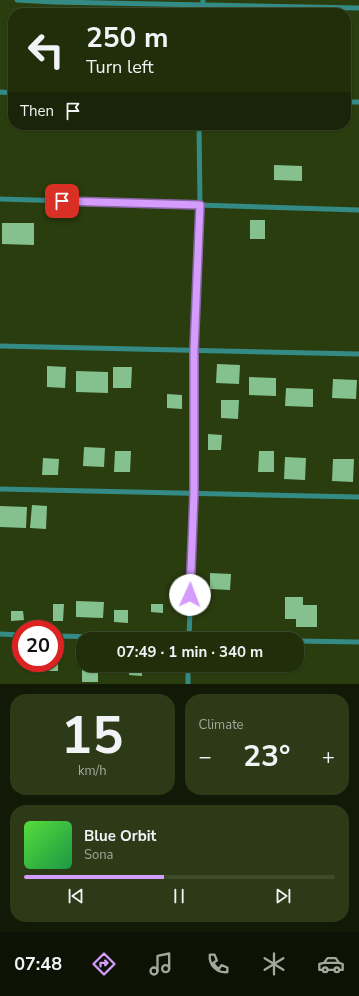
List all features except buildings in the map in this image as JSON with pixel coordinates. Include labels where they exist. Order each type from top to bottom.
[{"type":"lane","points":[[17,0],[54,2],[203,2],[359,8]]},
{"type":"lane","points":[[189,632],[194,494],[194,351],[200,205],[200,130]]},
{"type":"lane","points":[[0,199],[359,210]]},
{"type":"lane","points":[[0,346],[359,354]]},
{"type":"lane","points":[[0,489],[359,497]]},
{"type":"lane","points":[[0,634],[12,635]]},
{"type":"lane","points":[[64,636],[76,636]]},
{"type":"lane","points":[[304,641],[359,642]]},
{"type":"lane","points":[[188,672],[188,684]]},
{"type":"route","points":[[62,201],[200,205],[194,351],[194,494],[190,595]]}]
